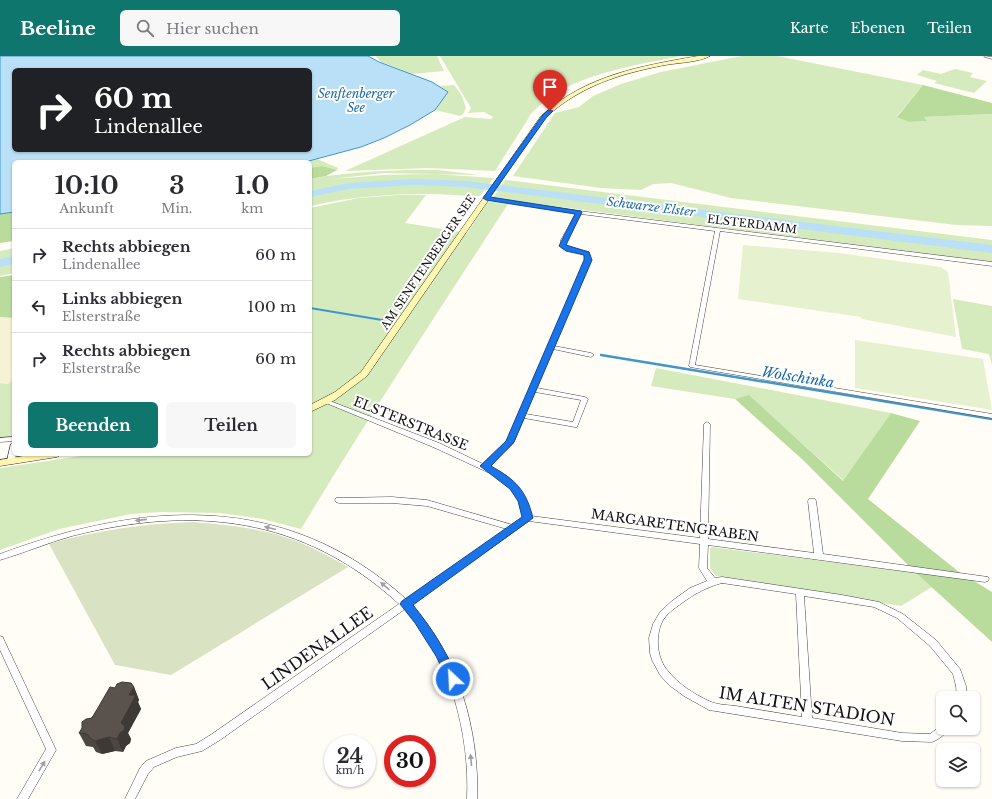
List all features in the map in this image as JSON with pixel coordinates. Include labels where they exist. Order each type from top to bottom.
[{"type":"street","name":"AM SENFTENBERGER SEE","points":[[312,408],[328,402],[350,387],[364,374],[544,117],[568,97],[615,76],[649,67],[707,56]]},
{"type":"street","points":[[986,56],[992,58]]},
{"type":"street","name":"ELSTERDAMM","points":[[488,196],[579,212],[992,264]]},
{"type":"street","points":[[485,466],[510,442],[588,260],[587,253],[563,246],[579,212]]},
{"type":"street","points":[[718,230],[692,366],[992,416]]},
{"type":"street","points":[[550,347],[591,355]]},
{"type":"street","points":[[521,415],[575,425],[585,399],[532,389]]},
{"type":"street","name":"ELSTERSTRASSE","points":[[328,402],[349,412],[436,445],[485,466],[499,474],[514,486],[523,500],[528,518]]},
{"type":"street","points":[[707,424],[703,568],[713,582]]},
{"type":"street","points":[[0,440],[12,440]]},
{"type":"street","points":[[11,461],[12,456]]},
{"type":"street","points":[[0,462],[44,456]]},
{"type":"street","points":[[339,500],[392,500],[427,503],[514,528]]},
{"type":"street","points":[[812,501],[819,557]]},
{"type":"street","points":[[0,557],[52,539],[96,528],[160,518],[193,517],[259,526],[298,536],[314,542],[357,564],[374,576],[406,604],[419,620],[441,653],[453,679],[462,709],[469,744],[472,799]]},
{"type":"street","name":"MARGARETENGRABEN","points":[[528,518],[985,579]]},
{"type":"street","name":"LINDENALLEE","points":[[130,799],[144,771],[150,764],[176,753],[198,748],[216,737],[528,518]]},
{"type":"street","name":"IM ALTEN STADION","points":[[936,735],[932,738],[902,737],[709,706],[684,692],[667,677],[655,658],[653,640],[657,623],[669,608],[684,596],[704,585],[722,580],[876,604],[900,616],[933,643],[957,672],[961,691]]},
{"type":"street","points":[[800,592],[807,722]]},
{"type":"street","points":[[0,640],[51,750],[22,799]]},
{"type":"shaded area","points":[[0,317],[12,318],[12,380],[8,384],[0,383]]},
{"type":"green space","points":[[376,56],[437,56],[444,71],[412,74],[381,62]]},
{"type":"green space","points":[[440,56],[681,56],[607,72],[588,78],[554,94],[530,115],[495,171],[428,168],[345,171],[465,117],[491,119],[493,117],[484,112],[468,113],[471,108]]},
{"type":"green space","points":[[742,56],[777,56],[923,85],[897,116],[909,122],[927,121],[924,117],[992,114],[992,226],[956,225],[731,198],[671,183],[653,184],[641,190],[601,188],[513,176],[555,113],[579,107],[593,96],[621,84],[661,72]]},
{"type":"green space","points":[[955,69],[973,73],[970,77],[987,81],[974,93],[934,83],[937,81],[917,75],[923,70],[941,74]]},
{"type":"green space","points":[[454,85],[462,96],[466,108],[460,116],[435,110],[448,92],[440,86]]},
{"type":"green space","points":[[923,85],[992,103],[992,114],[924,117],[927,121],[909,122],[897,117]]},
{"type":"green space","points":[[317,159],[338,168],[337,170],[322,166],[312,168],[312,160]]},
{"type":"green space","points":[[322,166],[337,170],[326,176],[312,179],[312,168]]},
{"type":"green space","points":[[406,170],[438,170],[479,175],[435,174],[494,178],[480,196],[428,194],[383,195],[339,200],[312,206],[312,179],[326,176]],"holes":[[[384,173],[433,174],[384,175],[331,179]]]},
{"type":"green space","points":[[505,180],[992,240],[992,264],[493,198]]},
{"type":"green space","points":[[398,195],[426,195],[405,223],[467,233],[488,201],[508,204],[377,406],[301,529],[263,519],[220,513],[160,512],[131,514],[59,529],[0,550],[0,468],[81,456],[312,456],[312,208],[359,198]]},
{"type":"green space","points":[[12,212],[12,241],[0,243],[0,214]]},
{"type":"green space","points":[[743,245],[839,253],[941,267],[948,272],[956,337],[862,319],[861,317],[738,299]]},
{"type":"green space","points":[[12,248],[12,273],[0,276],[0,251]]},
{"type":"green space","points":[[12,275],[12,318],[0,317],[0,277]]},
{"type":"green space","points":[[953,299],[992,306],[992,365],[989,354],[962,349]]},
{"type":"green space","points":[[855,340],[983,359],[992,410],[855,388]]},
{"type":"green space","points":[[656,368],[891,413],[844,481],[749,396],[735,399],[651,386]]},
{"type":"green space","points":[[12,380],[12,440],[0,441],[0,383],[8,384]]},
{"type":"green space","points":[[749,395],[843,481],[891,413],[920,421],[868,499],[959,572],[992,592],[992,642],[916,573],[803,460],[735,399]]},
{"type":"green space","points":[[192,522],[255,529],[275,534],[303,544],[348,567],[171,675],[115,665],[49,544],[120,528]]},
{"type":"green space","points":[[712,547],[916,573],[932,587],[901,606],[716,576],[710,568],[710,549]]},
{"type":"water","name":"Senftenberger See","points":[[0,56],[368,56],[379,62],[432,82],[448,92],[435,110],[410,125],[384,138],[361,147],[312,160],[12,160],[12,212],[0,214]]},
{"type":"building","points":[[122,682],[131,683],[134,687],[129,695],[136,695],[121,723],[125,726],[124,730],[120,733],[117,739],[109,737],[95,741],[87,734],[79,733],[82,728],[82,722],[86,719],[92,718],[110,687],[115,688],[117,684]]},
{"type":"waterway","name":"Schwarze Elster","points":[[312,194],[349,186],[413,182],[466,184],[992,249]]},
{"type":"waterway","name":"Schwarze Elster","points":[[0,263],[12,260]]},
{"type":"waterway","points":[[312,308],[388,321]]},
{"type":"waterway","name":"Wolschinka","points":[[601,355],[992,419]]},
{"type":"route","points":[[453,679],[441,653],[419,620],[406,604],[528,518],[523,500],[514,486],[499,474],[485,466],[510,442],[588,260],[587,253],[565,248],[563,246],[564,240],[579,212],[486,198],[531,134],[550,111]]}]
